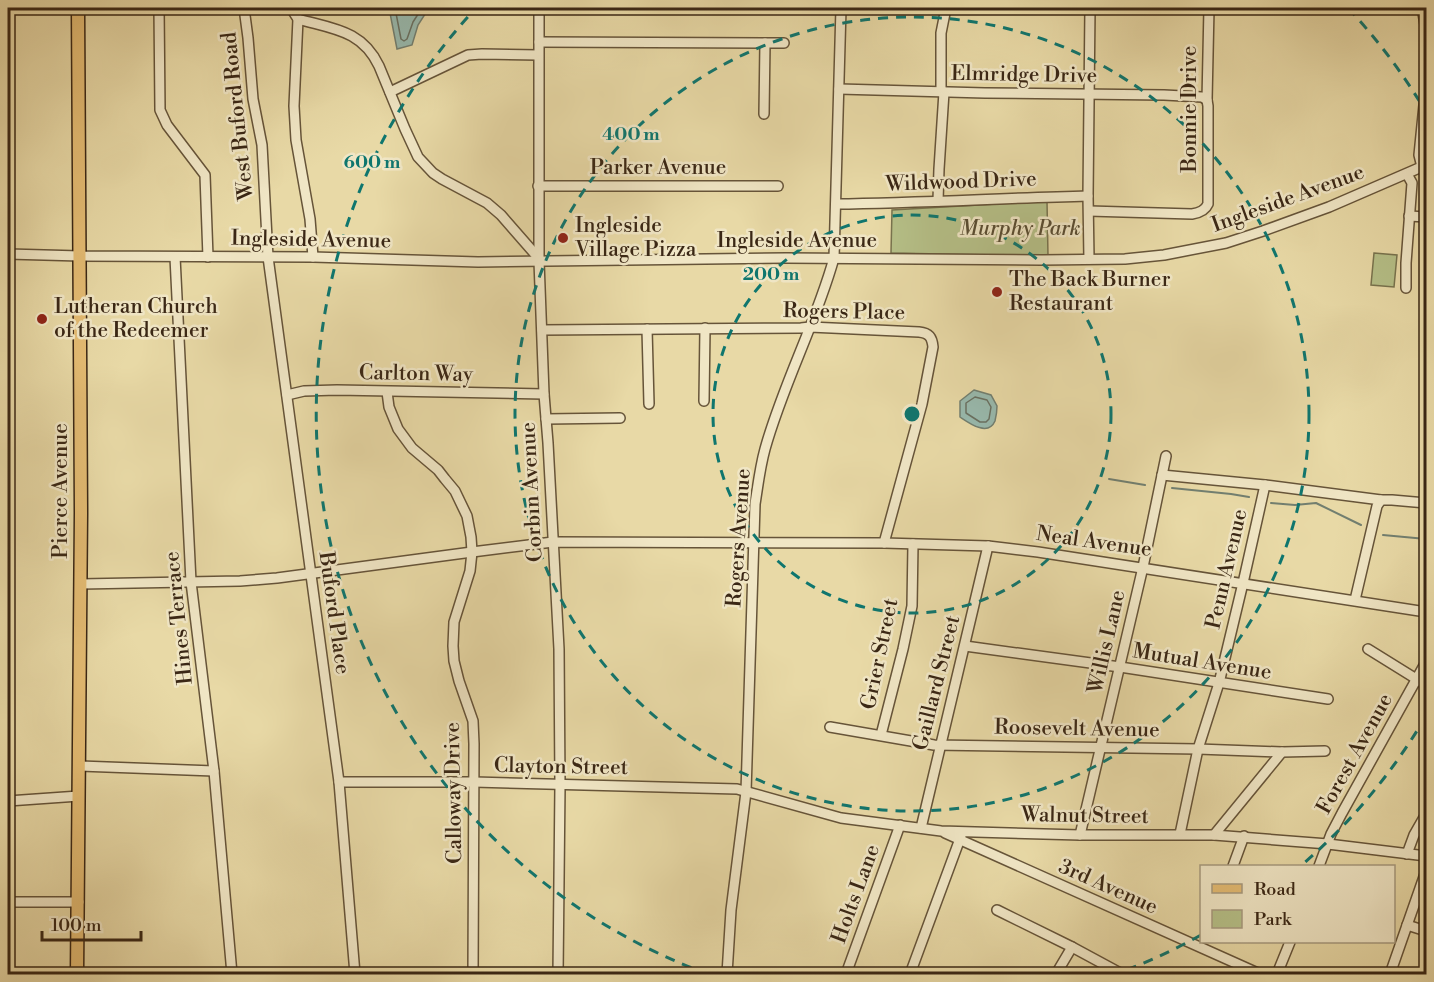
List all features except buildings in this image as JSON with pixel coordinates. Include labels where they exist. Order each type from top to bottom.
[{"type":"main road","name":"Pierce Avenue","points":[[77,975],[81,584],[78,8]]},
{"type":"street","points":[[159,8],[160,110],[166,125],[205,175],[208,256]]},
{"type":"street","name":"West Buford Road","points":[[244,8],[253,99],[262,144],[268,257]]},
{"type":"street","points":[[291,8],[298,19],[295,128],[310,219],[313,257]]},
{"type":"street","name":"Corbin Avenue","points":[[539,8],[539,261],[544,393],[559,649],[558,975]]},
{"type":"street","name":"Rogers Avenue","points":[[727,975],[731,910],[746,792],[756,494],[764,452],[773,422],[823,295],[834,258],[841,8]]},
{"type":"street","points":[[938,201],[942,92],[941,33],[946,8]]},
{"type":"street","points":[[1089,259],[1090,8]]},
{"type":"street","name":"Bonnie Drive","points":[[1089,211],[1192,214],[1198,213],[1208,204],[1208,106],[1206,100],[1209,8]]},
{"type":"street","points":[[1422,8],[1426,30]]},
{"type":"street","points":[[298,19],[343,32],[367,46],[374,56],[418,157],[442,179],[489,204],[539,261]]},
{"type":"street","points":[[539,42],[784,43]]},
{"type":"street","points":[[764,114],[765,43]]},
{"type":"street","points":[[390,92],[468,55],[538,55]]},
{"type":"street","points":[[1424,166],[1419,155],[1426,85]]},
{"type":"street","name":"Elmridge Drive","points":[[839,89],[1164,95],[1202,97],[1206,100]]},
{"type":"street","name":"Ingleside Avenue","points":[[8,254],[313,257],[478,262],[834,258],[1125,259],[1164,255],[1226,243],[1329,207],[1424,166]]},
{"type":"street","points":[[1406,288],[1412,183],[1407,174]]},
{"type":"street","name":"Parker Avenue","points":[[538,186],[778,186]]},
{"type":"street","name":"Wildwood Drive","points":[[836,204],[1088,196]]},
{"type":"street","points":[[1409,216],[1426,217]]},
{"type":"street","name":"Hines Terrace","points":[[175,257],[191,582],[214,771],[232,975]]},
{"type":"street","name":"Buford Place","points":[[268,257],[339,782],[355,975]]},
{"type":"street","name":"Rogers Place","points":[[542,330],[810,327],[925,333],[932,339],[933,347],[922,404],[884,543]]},
{"type":"street","points":[[704,401],[705,328]]},
{"type":"street","points":[[647,329],[649,404]]},
{"type":"street","name":"Carlton Way","points":[[287,395],[338,390],[544,393]]},
{"type":"street","name":"Calloway Drive","points":[[387,392],[389,407],[398,429],[412,448],[438,470],[455,491],[467,516],[471,537],[470,571],[454,622],[453,645],[456,671],[473,721],[473,975]]},
{"type":"street","points":[[546,419],[620,418]]},
{"type":"street","name":"Willis Lane","points":[[1080,835],[1143,567],[1166,456]]},
{"type":"street","points":[[1162,474],[1381,500],[1426,503]]},
{"type":"street","name":"Penn Avenue","points":[[1180,834],[1198,749],[1219,683],[1264,485]]},
{"type":"street","points":[[1355,600],[1377,506],[1381,500]]},
{"type":"street","name":"Neal Avenue","points":[[81,584],[240,580],[311,574],[553,542],[884,543],[988,546],[1143,567],[1426,612]]},
{"type":"street","name":"Grier Street","points":[[881,735],[912,606],[913,544]]},
{"type":"street","name":"Gaillard Street","points":[[921,828],[988,546]]},
{"type":"street","name":"Mutual Avenue","points":[[965,645],[1328,699]]},
{"type":"street","points":[[1368,649],[1426,685]]},
{"type":"street","name":"Forest Avenue","points":[[1320,865],[1331,834],[1426,662]]},
{"type":"street","name":"Roosevelt Avenue","points":[[830,727],[934,745],[1324,751]]},
{"type":"street","points":[[1214,835],[1282,752]]},
{"type":"street","points":[[80,766],[214,771]]},
{"type":"street","name":"Clayton Street","points":[[339,782],[474,782],[737,789],[746,792]]},
{"type":"street","points":[[746,792],[835,817],[921,828]]},
{"type":"street","points":[[8,801],[79,796]]},
{"type":"street","points":[[1407,854],[1414,835],[1426,814]]},
{"type":"street","name":"Holts Lane","points":[[846,975],[900,825]]},
{"type":"street","name":"3rd Avenue","points":[[921,828],[961,835],[1204,946],[1260,975]]},
{"type":"street","points":[[910,975],[961,835]]},
{"type":"street","name":"Walnut Street","points":[[961,835],[1244,836],[1426,856]]},
{"type":"street","points":[[1234,865],[1244,836]]},
{"type":"street","points":[[1390,975],[1426,871]]},
{"type":"street","points":[[8,902],[79,902]]},
{"type":"street","points":[[997,910],[1122,975]]},
{"type":"street","points":[[1407,925],[1426,931]]},
{"type":"street","points":[[1277,975],[1290,943]]},
{"type":"street","points":[[1056,975],[1072,947]]},
{"type":"green space","name":"Murphy Park","points":[[1047,201],[1048,256],[891,253],[892,210]]},
{"type":"green space","points":[[1374,253],[1397,255],[1394,287],[1371,285]]},
{"type":"water","points":[[389,8],[429,8],[418,25],[412,45],[397,49]]},
{"type":"water","points":[[974,390],[991,395],[997,406],[995,421],[988,428],[978,427],[960,417],[960,401]]},
{"type":"waterway","points":[[1109,479],[1145,485]]},
{"type":"waterway","points":[[1172,488],[1249,497]]},
{"type":"waterway","points":[[1271,503],[1295,505],[1316,503],[1361,525]]},
{"type":"waterway","points":[[1383,535],[1426,539]]},
{"type":"place","name":"Ingleside Village Pizza","points":[[563,238]]},
{"type":"place","name":"The Back Burner Restaurant","points":[[997,292]]},
{"type":"place","name":"Lutheran Church of the Redeemer","points":[[42,319]]}]
